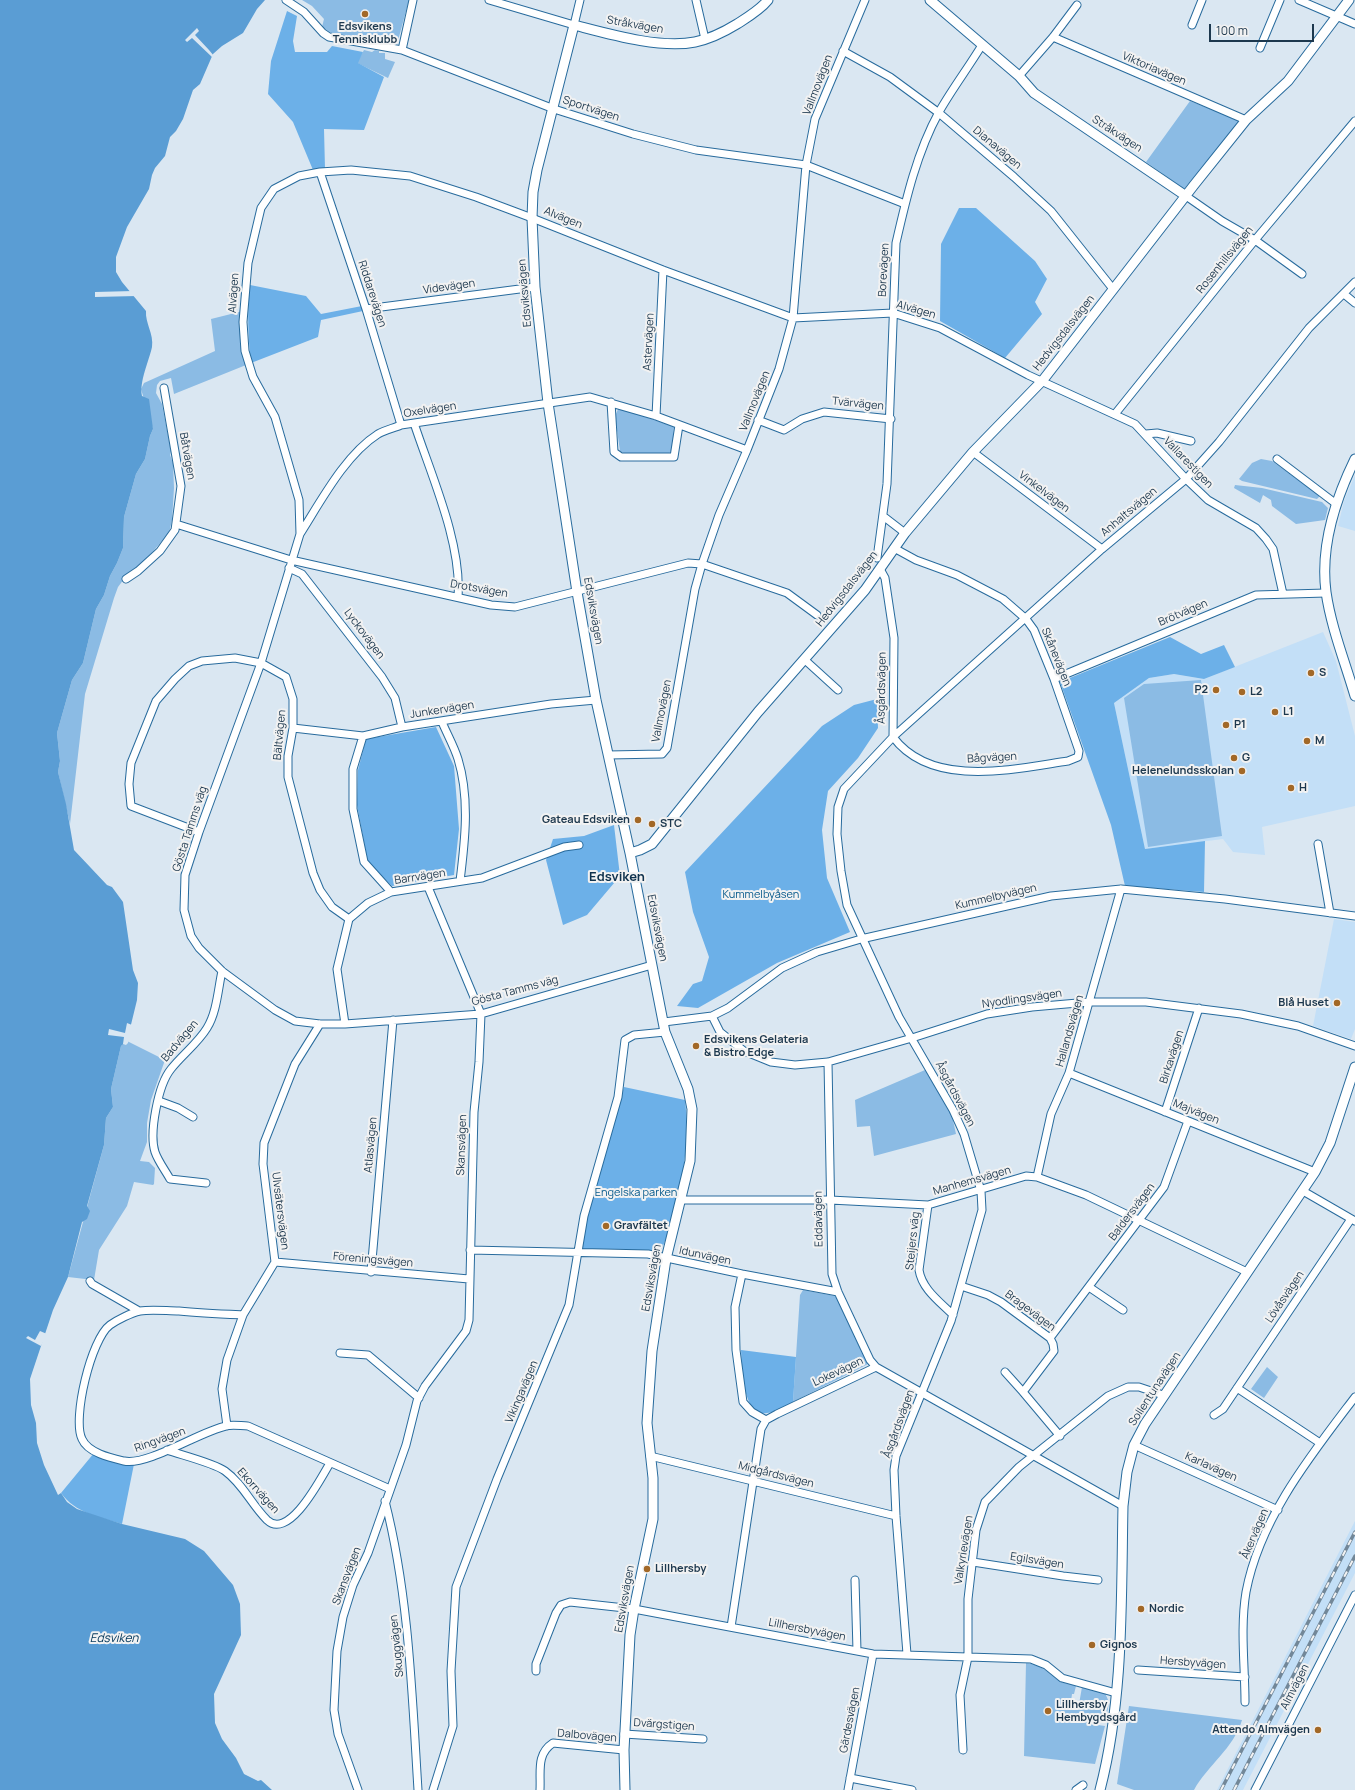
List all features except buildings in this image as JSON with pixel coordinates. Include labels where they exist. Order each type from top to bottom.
[{"type":"street","name":"Sportvägen","points":[[286,0],[304,12],[323,33],[329,37],[402,50],[554,109],[633,134],[696,150],[806,165],[905,204]]},
{"type":"street","points":[[402,50],[414,0]]},
{"type":"street","name":"Stråkvägen","points":[[489,0],[574,25],[627,38],[670,44],[694,42],[724,32],[747,18],[768,0]]},
{"type":"street","name":"Edsviksvägen","points":[[580,0],[554,109],[537,170],[533,192],[532,218],[535,287],[548,403],[577,592],[596,700],[630,853],[665,1032],[688,1089],[692,1109],[690,1161],[682,1200],[666,1259],[652,1351],[647,1423],[653,1478],[653,1519],[634,1609],[624,1734],[625,1790]]},
{"type":"street","points":[[696,0],[705,39]]},
{"type":"street","name":"Vallmovägen","points":[[608,755],[662,754],[667,748],[695,589],[702,564],[719,515],[779,370],[793,318],[806,165],[815,119],[865,0]]},
{"type":"street","name":"Stråkvägen","points":[[930,0],[1019,76],[1034,93],[1222,221],[1255,240],[1302,274]]},
{"type":"street","points":[[1192,25],[1202,0]]},
{"type":"street","points":[[1260,48],[1280,0]]},
{"type":"street","points":[[1298,0],[1355,24]]},
{"type":"street","name":"Hedvigsdalsvägen","points":[[630,853],[652,844],[758,712],[865,590],[905,533],[973,452],[1043,380],[1246,120],[1288,81],[1349,0]]},
{"type":"street","points":[[1019,76],[1053,37],[1077,5]]},
{"type":"street","name":"Viktoriavägen","points":[[1053,37],[1246,120]]},
{"type":"street","name":"Borevägen","points":[[877,558],[887,484],[891,419],[896,243],[905,204],[918,160],[939,113],[982,45]]},
{"type":"street","name":"Dianavägen","points":[[843,51],[890,77],[939,113],[1051,211],[1113,289]]},
{"type":"street","name":"Rosenhillsvägen","points":[[1115,414],[1255,240],[1355,121]]},
{"type":"street","name":"Alvägen","points":[[294,553],[300,534],[299,500],[275,417],[252,377],[245,351],[243,322],[248,263],[261,208],[274,189],[299,176],[320,172],[351,170],[410,176],[476,197],[793,318],[893,313],[940,328],[1028,375],[1043,380],[1135,424],[1146,434]]},
{"type":"street","name":"Riddarevägen","points":[[320,172],[366,309],[401,425]]},
{"type":"street","name":"Astervägen","points":[[656,416],[664,270]]},
{"type":"street","name":"Anhaltsvägen","points":[[893,737],[1026,619],[1102,549],[1186,479],[1219,442],[1309,328],[1355,282]]},
{"type":"street","name":"Videvägen","points":[[366,309],[535,287]]},
{"type":"street","points":[[1344,294],[1355,303]]},
{"type":"street","name":"Båtvägen","points":[[126,579],[138,571],[160,551],[175,530],[181,486],[164,388]]},
{"type":"street","name":"Oxelvägen","points":[[300,534],[352,458],[366,443],[379,434],[401,425],[590,397],[656,416],[747,450]]},
{"type":"street","points":[[611,402],[614,452],[622,457],[674,457],[679,425]]},
{"type":"street","name":"Tvärvägen","points":[[758,420],[784,430],[802,419],[824,412],[891,419]]},
{"type":"street","points":[[414,423],[452,538],[460,579],[458,597]]},
{"type":"street","points":[[1146,434],[1157,433],[1191,441]]},
{"type":"street","name":"Vallarestigen","points":[[1146,434],[1186,479],[1208,500],[1256,528],[1266,539],[1273,549],[1283,594]]},
{"type":"street","name":"Vinkelvägen","points":[[973,452],[1102,549]]},
{"type":"street","points":[[1277,459],[1335,503]]},
{"type":"street","points":[[1355,459],[1335,503],[1325,567],[1326,593],[1334,627],[1355,696]]},
{"type":"street","points":[[883,516],[905,533]]},
{"type":"street","name":"Drotsvägen","points":[[176,524],[291,560],[491,605],[516,607],[688,563],[702,564],[787,593],[817,615]]},
{"type":"street","name":"Skånevägen","points":[[894,548],[916,560],[957,576],[1004,599],[1026,619],[1034,630],[1054,679],[1079,751],[1078,757]]},
{"type":"street","name":"Gösta Tamms väg","points":[[294,553],[261,663],[199,832],[185,875],[183,895],[186,924],[191,936],[199,948],[222,971],[275,1010],[295,1021],[320,1024],[345,1024],[481,1014],[652,965]]},
{"type":"street","name":"Lyckovägen","points":[[289,568],[302,574],[382,677],[395,698],[402,728]]},
{"type":"street","name":"Åsgårdsvägen","points":[[880,569],[886,578],[894,638],[893,737],[844,789],[838,807],[837,834],[841,871],[847,905],[861,939],[899,1017],[953,1110],[964,1134],[981,1191],[982,1210],[953,1315],[896,1456],[894,1470],[896,1516],[907,1654]]},
{"type":"street","name":"Brötvägen","points":[[1054,679],[1256,594],[1326,593]]},
{"type":"street","name":"Bältvägen","points":[[199,832],[131,806],[129,784],[131,763],[156,701],[175,679],[190,666],[202,661],[235,658],[261,663],[286,678],[293,699],[293,728],[288,756],[288,777],[313,873],[320,890],[332,907],[349,919]]},
{"type":"street","points":[[805,660],[838,690]]},
{"type":"street","name":"Junkervägen","points":[[293,728],[363,736],[402,728],[551,704],[596,700]]},
{"type":"street","points":[[442,722],[458,759],[465,798],[466,837],[460,882]]},
{"type":"street","points":[[363,736],[353,769],[353,810],[364,862],[391,892]]},
{"type":"street","name":"Bågvägen","points":[[893,737],[900,746],[922,759],[941,767],[961,771],[988,772],[1024,768],[1068,761],[1078,757]]},
{"type":"street","points":[[1318,844],[1330,913]]},
{"type":"street","name":"Barrvägen","points":[[349,919],[368,903],[391,892],[482,878],[564,847],[579,845]]},
{"type":"street","name":"Skansvägen","points":[[358,1790],[338,1734],[334,1710],[337,1651],[343,1617],[353,1585],[368,1553],[385,1501],[406,1446],[419,1398],[425,1386],[466,1331],[469,1320],[474,1112],[480,1062],[481,1014],[428,887]]},
{"type":"street","name":"Kummelbyvägen","points":[[664,1022],[712,1016],[728,1008],[782,968],[817,952],[861,939],[1051,896],[1121,889],[1224,899],[1355,916]]},
{"type":"street","name":"Hallandsvägen","points":[[1037,1178],[1051,1114],[1069,1073],[1121,889]]},
{"type":"street","points":[[345,1024],[337,969],[349,919]]},
{"type":"street","name":"Badvägen","points":[[206,1184],[170,1179],[155,1152],[153,1141],[154,1120],[163,1082],[170,1070],[207,1028],[214,1012],[222,971]]},
{"type":"street","name":"Nyodlingsvägen","points":[[712,1016],[720,1032],[744,1051],[771,1062],[796,1065],[828,1062],[912,1038],[987,1014],[1032,1007],[1089,1002],[1146,1002],[1241,1014],[1298,1026],[1355,1046]]},
{"type":"street","name":"Birkavägen","points":[[1165,1112],[1199,1008]]},
{"type":"street","name":"Atlasvägen","points":[[371,1272],[393,1020]]},
{"type":"street","name":"Ulvsätersvägen","points":[[227,1426],[222,1389],[228,1360],[243,1315],[275,1262],[263,1164],[264,1143],[295,1064],[320,1024]]},
{"type":"street","name":"Vikingavägen","points":[[433,1790],[453,1726],[451,1671],[456,1587],[497,1480],[570,1305],[584,1216],[618,1097],[625,1040],[634,1035],[665,1032]]},
{"type":"street","name":"Eddavägen","points":[[828,1062],[832,1274],[838,1292],[870,1360],[876,1367]]},
{"type":"street","name":"Sollentunavägen","points":[[1102,1789],[1116,1693],[1119,1660],[1124,1482],[1134,1445],[1163,1394],[1315,1172],[1330,1143],[1355,1067]]},
{"type":"street","name":"Majvägen","points":[[1069,1073],[1315,1172]]},
{"type":"street","points":[[159,1101],[178,1108],[193,1117]]},
{"type":"street","name":"Baldersvägen","points":[[1050,1338],[1164,1187],[1188,1121]]},
{"type":"street","name":"Manhemsvägen","points":[[682,1200],[830,1200],[928,1205],[981,1191],[1026,1176],[1037,1178],[1086,1195],[1247,1272]]},
{"type":"street","points":[[1303,1191],[1353,1220]]},
{"type":"street","name":"Steijers väg","points":[[928,1205],[919,1270],[920,1279],[924,1286],[953,1315]]},
{"type":"street","name":"Lövåsvägen","points":[[1214,1415],[1223,1409],[1353,1220]]},
{"type":"street","name":"Idunvägen","points":[[470,1250],[648,1254],[666,1259],[838,1292]]},
{"type":"street","name":"Föreningsvägen","points":[[275,1262],[371,1272],[469,1279]]},
{"type":"street","points":[[731,1627],[752,1481],[761,1429],[766,1420],[752,1412],[743,1402],[736,1350],[735,1307],[742,1274]]},
{"type":"street","name":"Ringvägen","points":[[90,1280],[92,1284],[139,1311]]},
{"type":"street","name":"Bragevägen","points":[[961,1286],[988,1295],[1001,1302],[1050,1338],[1054,1351],[1024,1392]]},
{"type":"street","points":[[1089,1287],[1123,1310]]},
{"type":"street","name":"Ringvägen","points":[[243,1315],[139,1311],[109,1326],[97,1342],[80,1404],[79,1427],[82,1440],[89,1448],[104,1455],[126,1462],[138,1460],[167,1450],[227,1426],[248,1426],[390,1489]]},
{"type":"street","points":[[340,1353],[368,1356],[419,1398]]},
{"type":"street","name":"Lokevägen","points":[[766,1420],[876,1367],[1123,1506]]},
{"type":"street","points":[[1005,1372],[1024,1392],[1060,1436]]},
{"type":"street","name":"Valkyrievägen","points":[[963,1750],[960,1695],[968,1657],[968,1599],[976,1530],[985,1502],[1000,1485],[1032,1455],[1060,1436],[1108,1396],[1123,1389],[1139,1387],[1163,1394]]},
{"type":"street","points":[[1237,1388],[1320,1443]]},
{"type":"street","name":"Åkervägen","points":[[1245,1702],[1244,1624],[1246,1593],[1253,1568],[1278,1510],[1320,1443],[1355,1397]]},
{"type":"street","name":"Karlavägen","points":[[1134,1445],[1278,1510]]},
{"type":"street","name":"Ekorrvägen","points":[[167,1450],[223,1469],[237,1480],[267,1520],[275,1524],[282,1524],[296,1514],[308,1499],[330,1463]]},
{"type":"street","name":"Midgårdsvägen","points":[[650,1456],[896,1516]]},
{"type":"street","name":"Skuggvägen","points":[[385,1501],[394,1537],[409,1651],[418,1790]]},
{"type":"street","name":"Egilsvägen","points":[[973,1562],[1098,1580]]},
{"type":"street","points":[[854,1580],[858,1651]]},
{"type":"street","name":"Almvägen","points":[[1255,1790],[1355,1595]]},
{"type":"street","name":"Lillhersbyvägen","points":[[536,1671],[536,1664],[560,1605],[570,1602],[634,1609],[873,1654],[1031,1659],[1046,1665],[1062,1678],[1116,1693]]},
{"type":"street","name":"Gärdesvägen","points":[[848,1790],[873,1654]]},
{"type":"street","name":"Hersbyvägen","points":[[1138,1670],[1245,1677]]},
{"type":"street","name":"Dvärgstigen","points":[[624,1734],[702,1739]]},
{"type":"street","name":"Dalbovägen","points":[[540,1790],[541,1759],[545,1748],[553,1743],[624,1750]]},
{"type":"street","points":[[850,1778],[912,1790]]},
{"type":"street","points":[[1076,1790],[1083,1785]]},
{"type":"shaded area","name":"Edsvikens Tennisklubb","points":[[302,0],[409,0],[396,48],[339,38],[322,27],[324,19],[312,6]]},
{"type":"shaded area","points":[[364,50],[372,52],[375,50],[379,51],[379,53],[385,53],[385,59],[395,62],[388,78],[357,63]]},
{"type":"shaded area","points":[[1190,101],[1240,121],[1184,189],[1146,162]]},
{"type":"shaded area","points":[[247,310],[247,335],[251,363],[174,394],[171,378],[160,381],[157,385],[156,393],[162,404],[171,451],[170,455],[173,463],[174,488],[172,520],[169,533],[149,556],[124,579],[118,587],[114,598],[85,694],[70,824],[58,772],[60,761],[57,733],[72,680],[83,663],[96,609],[104,595],[110,576],[123,548],[124,517],[136,474],[145,459],[153,429],[141,389],[144,383],[215,351],[211,319]]},
{"type":"shaded area","points":[[619,407],[674,427],[672,450],[668,455],[625,454],[620,451],[615,416]]},
{"type":"shaded area","points":[[1261,459],[1272,461],[1319,495],[1319,497],[1317,499],[1239,479],[1252,463]]},
{"type":"shaded area","points":[[1355,475],[1355,531],[1338,526],[1344,501]]},
{"type":"shaded area","points":[[1235,485],[1262,488],[1322,502],[1328,508],[1325,520],[1296,524],[1272,506],[1271,500],[1263,495],[1260,503],[1234,488]]},
{"type":"shaded area","name":"Helenelundsskolan","points":[[1323,632],[1336,661],[1355,736],[1355,806],[1262,827],[1265,855],[1233,852],[1223,839],[1145,849],[1114,703],[1149,678],[1174,674],[1204,679]]},
{"type":"shaded area","points":[[1201,680],[1222,836],[1148,847],[1124,698],[1144,684]]},
{"type":"shaded area","points":[[1334,919],[1355,922],[1355,1029],[1351,1039],[1313,1026]]},
{"type":"shaded area","points":[[127,1041],[165,1060],[151,1100],[147,1123],[147,1142],[140,1161],[149,1162],[155,1168],[154,1184],[134,1182],[127,1206],[99,1250],[94,1280],[68,1277],[104,1145],[106,1118],[113,1107],[111,1089],[121,1046]]},
{"type":"shaded area","points":[[925,1070],[951,1111],[956,1134],[874,1156],[870,1126],[857,1127],[855,1100]]},
{"type":"shaded area","points":[[803,1290],[835,1296],[842,1304],[868,1364],[793,1402],[800,1295]]},
{"type":"shaded area","points":[[1267,1367],[1278,1377],[1264,1398],[1251,1389]]},
{"type":"shaded area","points":[[1355,1521],[1355,1573],[1243,1790],[1217,1790]]},
{"type":"shaded area","points":[[1026,1663],[1045,1670],[1062,1682],[1076,1686],[1074,1694],[1072,1694],[1070,1709],[1078,1710],[1082,1687],[1105,1693],[1109,1702],[1107,1714],[1100,1714],[1098,1725],[1105,1726],[1095,1764],[1024,1756]]},
{"type":"shaded area","points":[[1129,1706],[1242,1720],[1227,1748],[1199,1781],[1194,1790],[1134,1790],[1117,1784]]},
{"type":"green space","points":[[287,11],[297,16],[293,41],[295,52],[327,52],[332,46],[363,52],[358,63],[384,77],[364,130],[324,129],[325,169],[313,170],[293,122],[268,94],[271,61]]},
{"type":"green space","points":[[959,208],[976,208],[1035,261],[1047,279],[1035,302],[1042,314],[1005,358],[940,321],[941,244]]},
{"type":"green space","points":[[250,285],[306,296],[321,314],[362,306],[363,311],[321,320],[318,337],[251,363],[248,324]]},
{"type":"green space","points":[[1170,637],[1201,654],[1224,645],[1235,667],[1204,679],[1174,674],[1149,678],[1114,703],[1145,849],[1205,841],[1204,892],[1125,886],[1111,825],[1060,682]]},
{"type":"green space","name":"Kummelbyåsen","points":[[877,699],[878,728],[858,758],[828,791],[822,830],[827,878],[850,932],[777,963],[698,1008],[677,1006],[693,984],[702,981],[709,957],[693,912],[685,872],[822,726],[854,705]]},
{"type":"green space","points":[[436,727],[454,766],[459,829],[454,875],[392,886],[368,863],[357,805],[358,770],[366,739]]},
{"type":"green space","points":[[614,825],[620,876],[587,915],[563,925],[546,860],[553,839],[584,836]]},
{"type":"green space","name":"Engelska parken","points":[[624,1087],[685,1100],[687,1131],[679,1192],[666,1240],[661,1250],[583,1250],[581,1247],[588,1207]]},
{"type":"green space","points":[[741,1350],[796,1357],[793,1402],[767,1413],[759,1412],[753,1407],[748,1399],[745,1389]]},
{"type":"green space","points":[[94,1453],[134,1464],[122,1524],[81,1510],[67,1500],[61,1493]]},
{"type":"water","name":"Edsviken","points":[[0,0],[265,0],[257,9],[243,33],[222,46],[213,54],[200,84],[193,90],[183,119],[176,131],[170,137],[165,156],[155,168],[149,189],[127,227],[116,257],[116,272],[122,282],[146,311],[152,338],[152,347],[141,390],[142,396],[149,399],[153,429],[145,459],[136,474],[124,517],[123,548],[110,576],[104,595],[96,609],[83,663],[72,680],[57,733],[60,761],[58,772],[66,804],[74,850],[107,885],[112,887],[123,902],[133,970],[138,983],[137,1000],[127,1041],[121,1046],[111,1089],[113,1107],[106,1118],[104,1145],[87,1206],[90,1211],[87,1219],[82,1222],[68,1277],[53,1310],[30,1379],[31,1405],[36,1423],[37,1443],[44,1465],[58,1495],[61,1493],[67,1502],[77,1509],[122,1524],[185,1539],[204,1551],[233,1585],[240,1604],[241,1635],[214,1694],[215,1723],[222,1739],[236,1758],[244,1774],[258,1781],[261,1780],[272,1790],[0,1790]]},
{"type":"pier","points":[[197,28],[199,31],[195,35],[214,56],[212,57],[192,38],[187,42],[185,40]]},
{"type":"pier","points":[[133,291],[137,296],[95,297],[95,292]]},
{"type":"pier","points":[[127,1023],[132,1025],[128,1043],[126,1045],[123,1044],[124,1037],[108,1035],[109,1029],[125,1033]]},
{"type":"pier","points":[[40,1331],[47,1334],[41,1346],[26,1338],[28,1336],[35,1340]]},
{"type":"railway","points":[[1221,1790],[1355,1532]]},
{"type":"railway","points":[[1234,1790],[1355,1556]]},
{"type":"place","name":"Edsvikens Tennisklubb","points":[[365,14]]},
{"type":"place","name":"S","points":[[1311,673]]},
{"type":"place","name":"P2","points":[[1216,690]]},
{"type":"place","name":"L2","points":[[1242,692]]},
{"type":"place","name":"L1","points":[[1275,712]]},
{"type":"place","name":"P1","points":[[1226,725]]},
{"type":"place","name":"M","points":[[1307,741]]},
{"type":"place","name":"G","points":[[1234,758]]},
{"type":"place","name":"Helenelundsskolan","points":[[1242,771]]},
{"type":"place","name":"H","points":[[1291,788]]},
{"type":"place","name":"Gateau Edsviken","points":[[638,820]]},
{"type":"place","name":"STC","points":[[652,824]]},
{"type":"place","name":"Blå Huset","points":[[1337,1003]]},
{"type":"place","name":"Edsvikens Gelateria & Bistro Edge","points":[[696,1046]]},
{"type":"place","name":"Gravfältet","points":[[606,1226]]},
{"type":"place","name":"Lillhersby","points":[[647,1569]]},
{"type":"place","name":"Nordic","points":[[1141,1609]]},
{"type":"place","name":"Gignos","points":[[1092,1645]]},
{"type":"place","name":"Lillhersby Hembygdsgård","points":[[1048,1711]]},
{"type":"place","name":"Attendo Almvägen","points":[[1318,1730]]},
{"type":"district","name":"Edsviken","points":[[617,877]]}]
